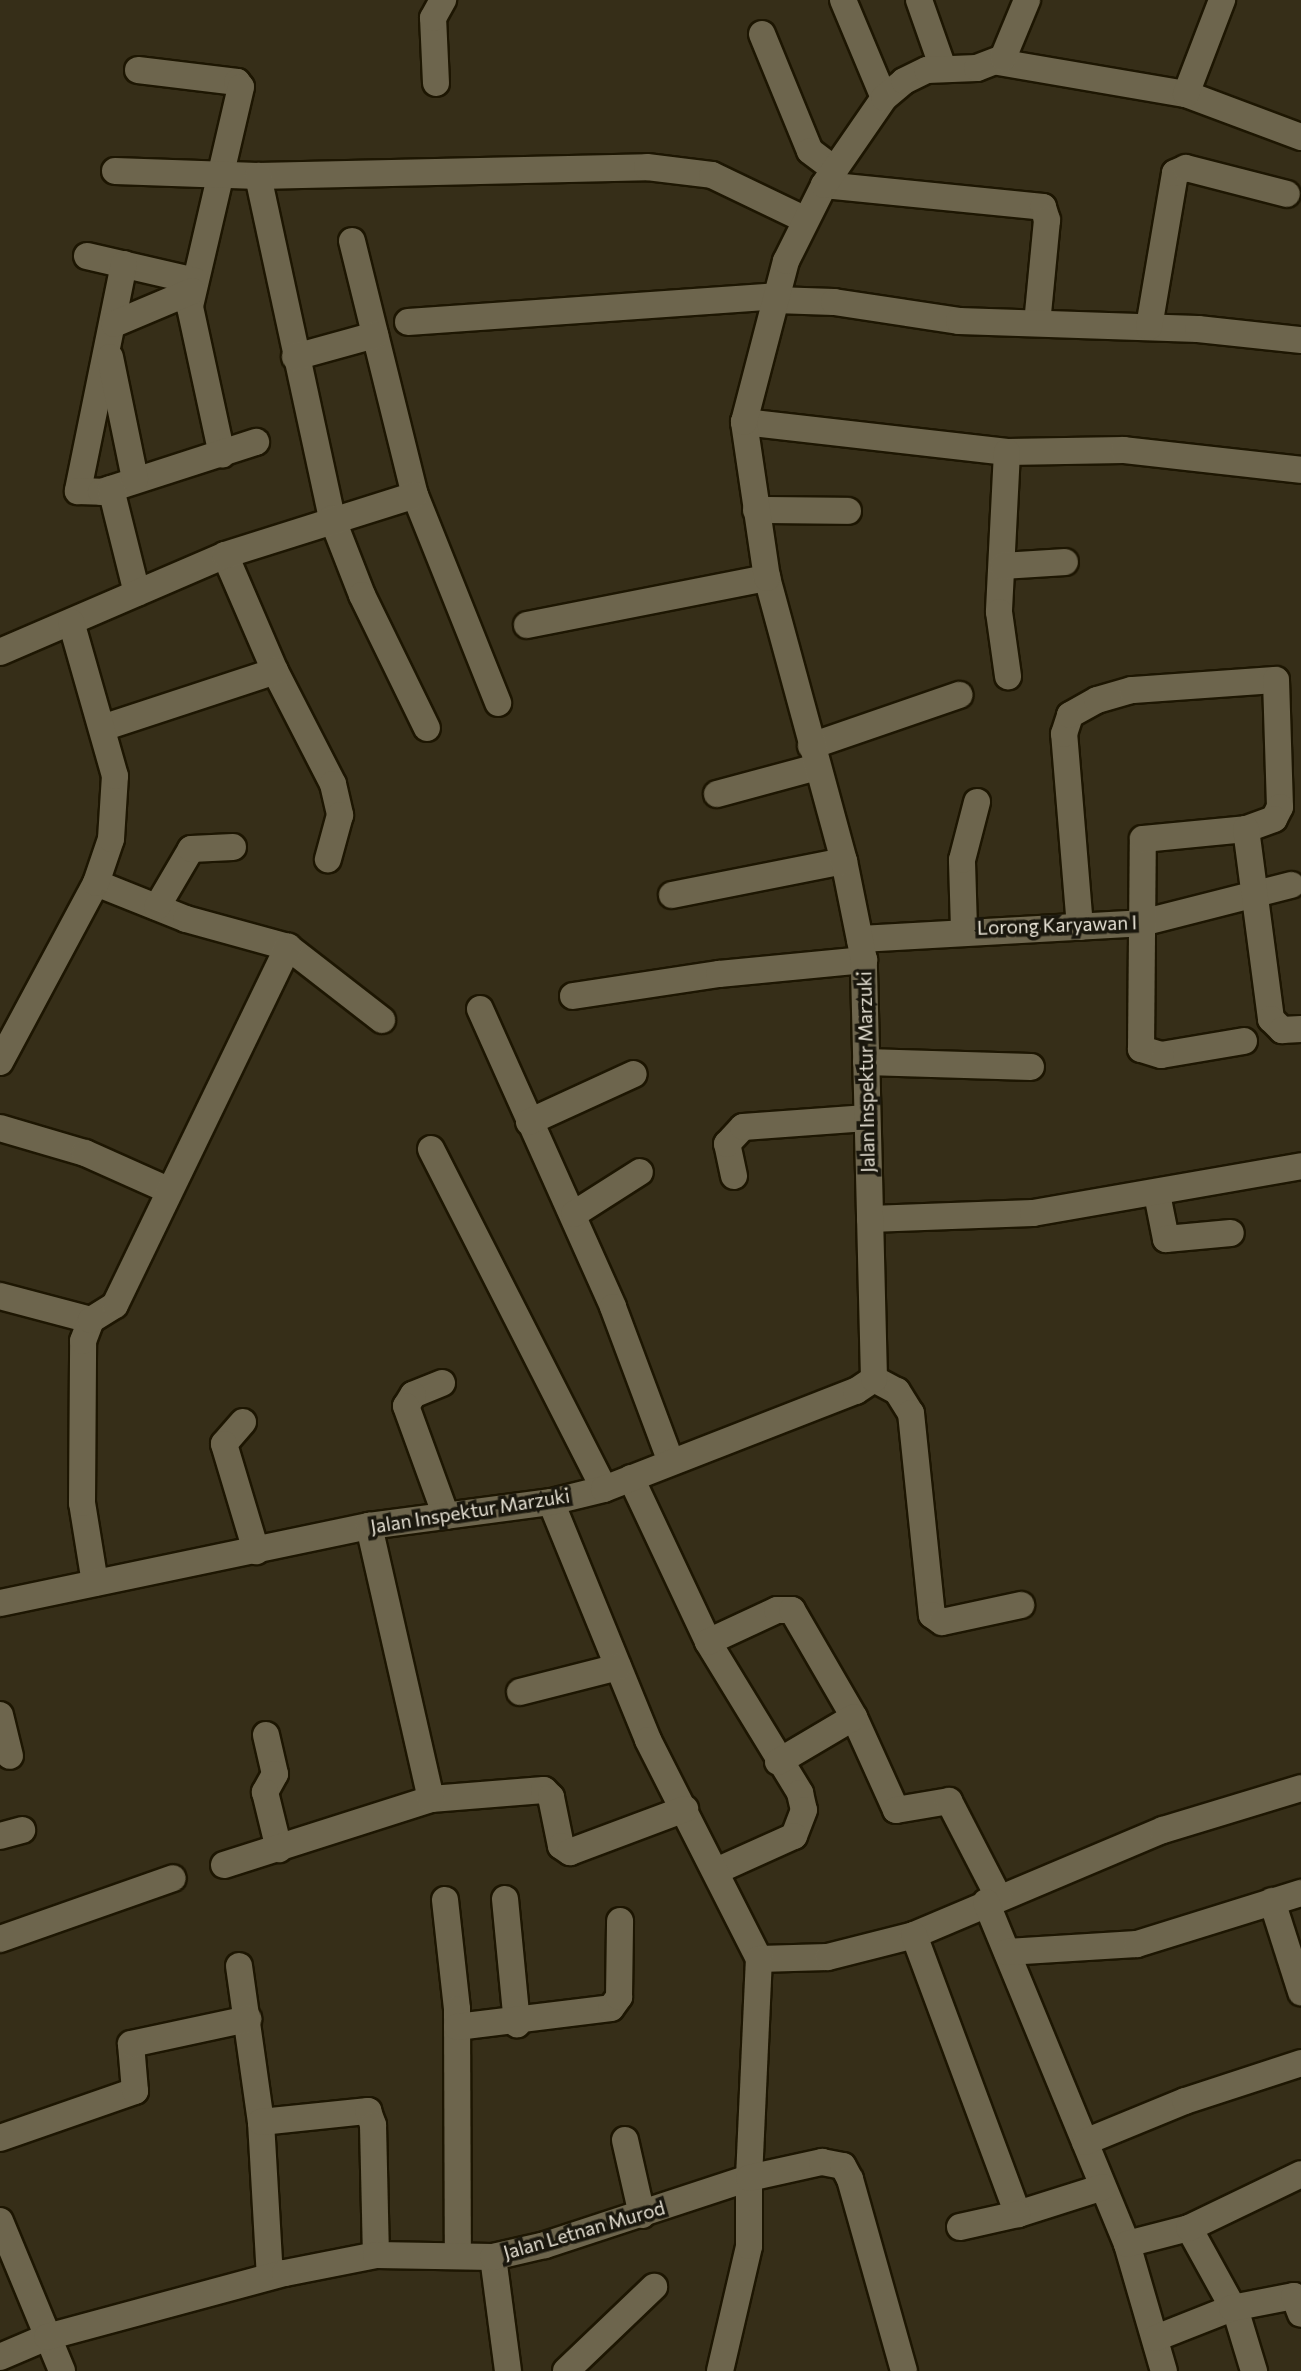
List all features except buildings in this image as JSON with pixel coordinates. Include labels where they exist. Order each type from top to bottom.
[{"type":"street","points":[[436,83],[433,18],[443,0]]},
{"type":"street","points":[[843,0],[884,98]]},
{"type":"street","points":[[919,0],[943,68]]},
{"type":"street","points":[[998,62],[1027,0]]},
{"type":"street","points":[[1186,94],[1222,0]]},
{"type":"street","points":[[762,34],[810,151],[829,177],[1043,207],[1047,220],[1037,323]]},
{"type":"street","name":"Jalan Inspektur Marzuki","points":[[0,1603],[369,1526],[551,1503],[604,1489],[856,1391],[874,1379],[862,950],[844,861],[766,578],[744,422],[775,298],[806,219],[829,177],[884,98],[916,74],[998,62],[1186,94],[1301,137]]},
{"type":"street","points":[[138,70],[240,84],[225,176],[190,307],[222,455]]},
{"type":"street","points":[[115,171],[258,176],[647,167],[712,175],[806,219]]},
{"type":"street","points":[[1149,327],[1175,173],[1186,168],[1287,194]]},
{"type":"street","points":[[258,176],[331,518],[362,594],[427,728]]},
{"type":"street","points":[[352,241],[415,495],[498,703]]},
{"type":"street","points":[[87,256],[124,264],[194,286]]},
{"type":"street","points":[[124,264],[111,335],[76,484],[87,495],[222,455],[256,442]]},
{"type":"street","points":[[111,335],[194,286]]},
{"type":"street","points":[[408,322],[775,298],[959,321],[1149,327],[1301,340]]},
{"type":"street","points":[[111,335],[123,484],[137,593]]},
{"type":"street","points":[[295,357],[375,335]]},
{"type":"street","points":[[744,422],[1007,452],[1124,450],[1301,470]]},
{"type":"street","points":[[1007,452],[999,612],[1008,676]]},
{"type":"street","points":[[0,652],[225,555],[331,518],[415,495]]},
{"type":"street","points":[[756,510],[848,511]]},
{"type":"street","points":[[225,555],[275,671],[333,784],[340,815],[328,859]]},
{"type":"street","points":[[1003,566],[1065,562]]},
{"type":"street","points":[[527,625],[766,578]]},
{"type":"street","points":[[0,1062],[6,1029],[96,883],[111,839],[115,776],[105,727],[71,622]]},
{"type":"street","points":[[105,727],[275,671]]},
{"type":"street","points":[[1080,928],[1065,734],[1070,715],[1097,699],[1132,690],[1276,680],[1280,807],[1274,819],[1247,829],[1143,839],[1141,1049],[1161,1055],[1244,1041]]},
{"type":"street","points":[[717,794],[959,695]]},
{"type":"street","points":[[964,929],[962,860],[977,802]]},
{"type":"street","points":[[1247,829],[1271,1019],[1282,1030],[1301,1029]]},
{"type":"street","points":[[158,907],[191,849],[233,847]]},
{"type":"street","points":[[673,895],[844,861]]},
{"type":"street","points":[[96,883],[158,907],[288,947],[382,1020]]},
{"type":"street","name":"Lorong Karyawan I","points":[[573,996],[862,950],[964,929],[1080,928],[1142,923],[1292,885]]},
{"type":"street","points":[[95,1583],[79,1437],[83,1341],[91,1320],[115,1306],[168,1190],[288,947]]},
{"type":"street","points":[[480,1009],[573,1214],[671,1462]]},
{"type":"street","points":[[866,1062],[1031,1067]]},
{"type":"street","points":[[529,1122],[634,1074]]},
{"type":"street","points":[[734,1176],[727,1144],[743,1127],[867,1118]]},
{"type":"street","points":[[0,1128],[85,1153],[168,1190]]},
{"type":"street","points":[[430,1149],[604,1489]]},
{"type":"street","points":[[870,1219],[1033,1213],[1157,1194],[1301,1166]]},
{"type":"street","points":[[573,1214],[640,1172]]},
{"type":"street","points":[[1157,1194],[1166,1239],[1231,1233]]},
{"type":"street","points":[[0,1296],[91,1320]]},
{"type":"street","points":[[874,1379],[897,1391],[911,1413],[932,1615],[942,1622],[1021,1605]]},
{"type":"street","points":[[442,1383],[413,1395],[406,1406],[446,1516]]},
{"type":"street","points":[[243,1422],[224,1444],[256,1551]]},
{"type":"street","points":[[631,1478],[709,1642],[778,1762],[800,1793],[804,1821],[794,1836],[716,1871]]},
{"type":"street","points":[[551,1503],[618,1667],[759,1959],[749,2178],[749,2246],[720,2371]]},
{"type":"street","points":[[369,1526],[431,1799]]},
{"type":"street","points":[[709,1642],[777,1610],[792,1610],[854,1717],[898,1812],[949,1801],[992,1899],[1007,1952],[1127,2244],[1164,2371]]},
{"type":"street","points":[[520,1692],[618,1667]]},
{"type":"street","points":[[0,1715],[10,1756]]},
{"type":"street","points":[[778,1762],[854,1717]]},
{"type":"street","points":[[266,1735],[275,1774],[265,1792],[279,1849]]},
{"type":"street","points":[[759,1959],[828,1957],[914,1935],[992,1899],[1163,1830],[1301,1788]]},
{"type":"street","points":[[223,1865],[431,1799],[544,1790],[551,1797],[561,1846],[570,1852],[685,1810]]},
{"type":"street","points":[[0,1940],[173,1878]]},
{"type":"street","points":[[1007,1952],[1137,1944],[1301,1893]]},
{"type":"street","points":[[505,1899],[517,2024]]},
{"type":"street","points":[[445,1900],[457,2027],[458,2256]]},
{"type":"street","points":[[1272,1900],[1301,1992]]},
{"type":"street","points":[[457,2027],[517,2024],[600,2013],[616,2003],[620,1921]]},
{"type":"street","points":[[914,1935],[1018,2214]]},
{"type":"street","points":[[239,1966],[261,2122],[270,2276]]},
{"type":"street","points":[[0,2138],[135,2091],[131,2044],[247,2019]]},
{"type":"street","points":[[1085,2142],[1185,2101],[1301,2063]]},
{"type":"street","points":[[261,2122],[368,2111],[373,2125],[376,2255]]},
{"type":"street","points":[[625,2140],[642,2215]]},
{"type":"street","name":"Jalan Letnan Murod","points":[[0,2357],[47,2337],[270,2276],[376,2255],[492,2257],[642,2215],[749,2178],[822,2162],[843,2166],[904,2371]]},
{"type":"street","points":[[1127,2244],[1189,2228],[1301,2174]]},
{"type":"street","points":[[960,2227],[1018,2214],[1103,2187]]},
{"type":"street","points":[[0,2221],[62,2371]]},
{"type":"street","points":[[1189,2228],[1232,2308],[1254,2371]]},
{"type":"street","points":[[492,2257],[508,2371]]},
{"type":"street","points":[[566,2371],[654,2287]]},
{"type":"street","points":[[1156,2338],[1232,2308],[1294,2296],[1301,2314]]}]
